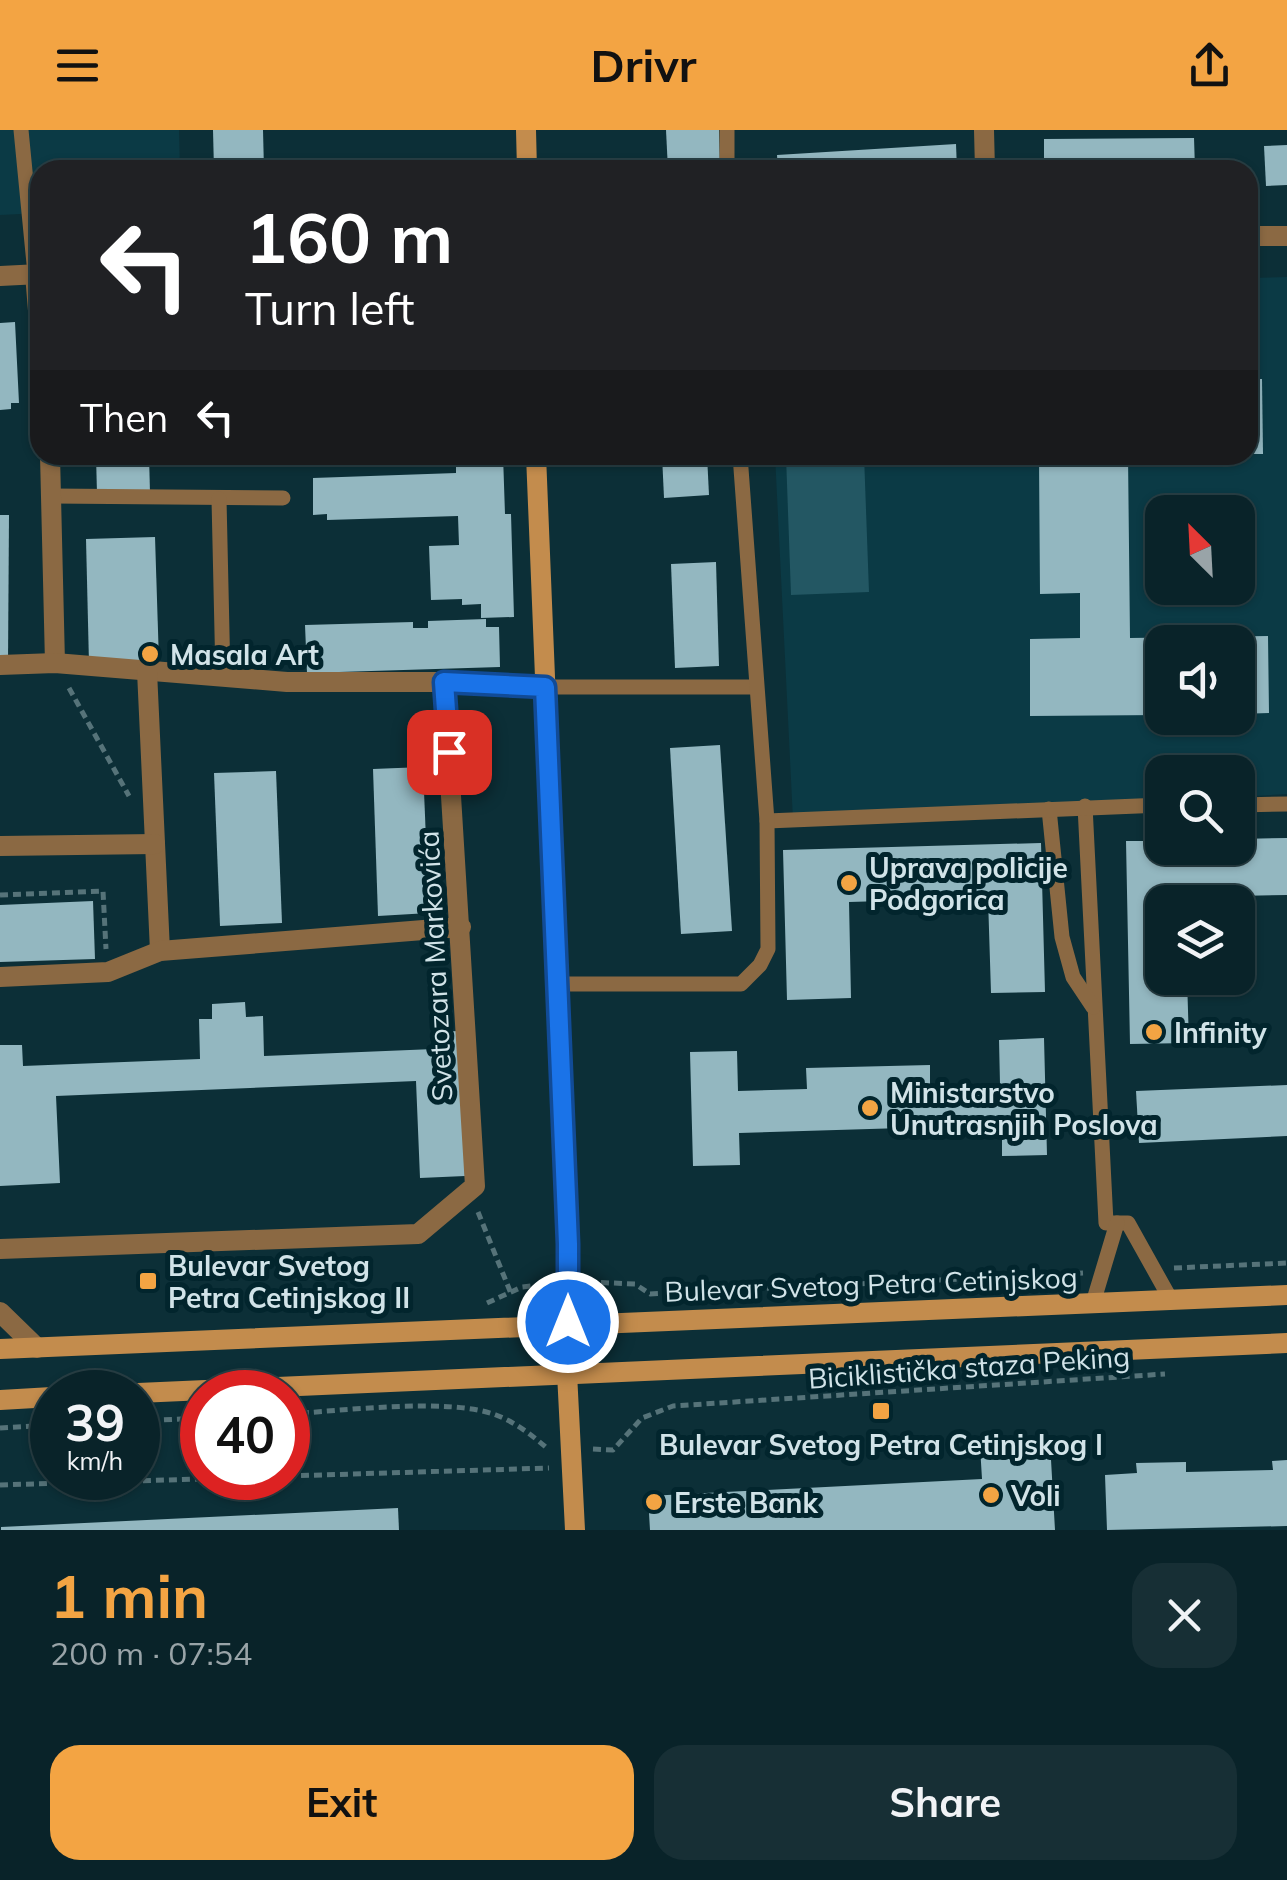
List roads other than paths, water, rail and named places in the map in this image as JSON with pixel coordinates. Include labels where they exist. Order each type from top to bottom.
[{"type":"main road","points":[[526,130],[527,160]]},
{"type":"main road","points":[[536,465],[568,1244],[568,1373],[575,1530]]},
{"type":"main road","name":"Bulevar Svetog Petra Cetinjskog","points":[[0,1349],[1287,1294]]},
{"type":"main road","points":[[160,1392],[1287,1344]]},
{"type":"main road","points":[[0,1400],[30,1398]]},
{"type":"street","points":[[984,130],[985,160]]},
{"type":"street","points":[[1258,236],[1287,236]]},
{"type":"street","points":[[0,276],[30,274]]},
{"type":"street","points":[[50,465],[55,663]]},
{"type":"street","points":[[0,664],[55,663],[287,682],[444,682],[545,687]]},
{"type":"street","points":[[146,670],[160,950]]},
{"type":"street","name":"Svetozara Markovića","points":[[0,1249],[418,1234],[472,1188],[444,682]]},
{"type":"street","points":[[0,846],[155,844]]},
{"type":"street","points":[[0,977],[108,972],[160,950],[460,927]]},
{"type":"street","points":[[0,1312],[37,1348]]},
{"type":"lane","points":[[21,130],[30,206]]},
{"type":"lane","points":[[727,130],[727,160]]},
{"type":"lane","points":[[558,984],[741,984],[760,965],[768,949],[767,821],[741,465]]},
{"type":"lane","points":[[52,496],[284,498]]},
{"type":"lane","points":[[219,498],[223,677]]},
{"type":"lane","points":[[545,687],[755,687]]},
{"type":"lane","points":[[1255,805],[1287,804]]},
{"type":"lane","points":[[767,821],[1145,805]]},
{"type":"lane","points":[[1085,806],[1106,1223],[1123,1222]]},
{"type":"lane","points":[[1049,809],[1062,937],[1073,976],[1095,1010]]},
{"type":"lane","points":[[1123,1222],[1170,1300]]},
{"type":"lane","points":[[1093,1303],[1123,1222]]},
{"type":"place","name":"Masala Art","points":[[150,654]]},
{"type":"place","name":"Uprava policije Podgorica","points":[[849,883]]},
{"type":"place","name":"Infinity","points":[[1154,1032]]},
{"type":"place","name":"Ministarstvo Unutrasnjih Poslova","points":[[870,1108]]},
{"type":"place","name":"Bulevar Svetog Petra Cetinjskog II","points":[[148,1281]]},
{"type":"place","name":"Bulevar Svetog Petra Cetinjskog I","points":[[881,1411]]},
{"type":"place","name":"Voli","points":[[991,1495]]},
{"type":"place","name":"Erste Bank","points":[[654,1502]]}]
